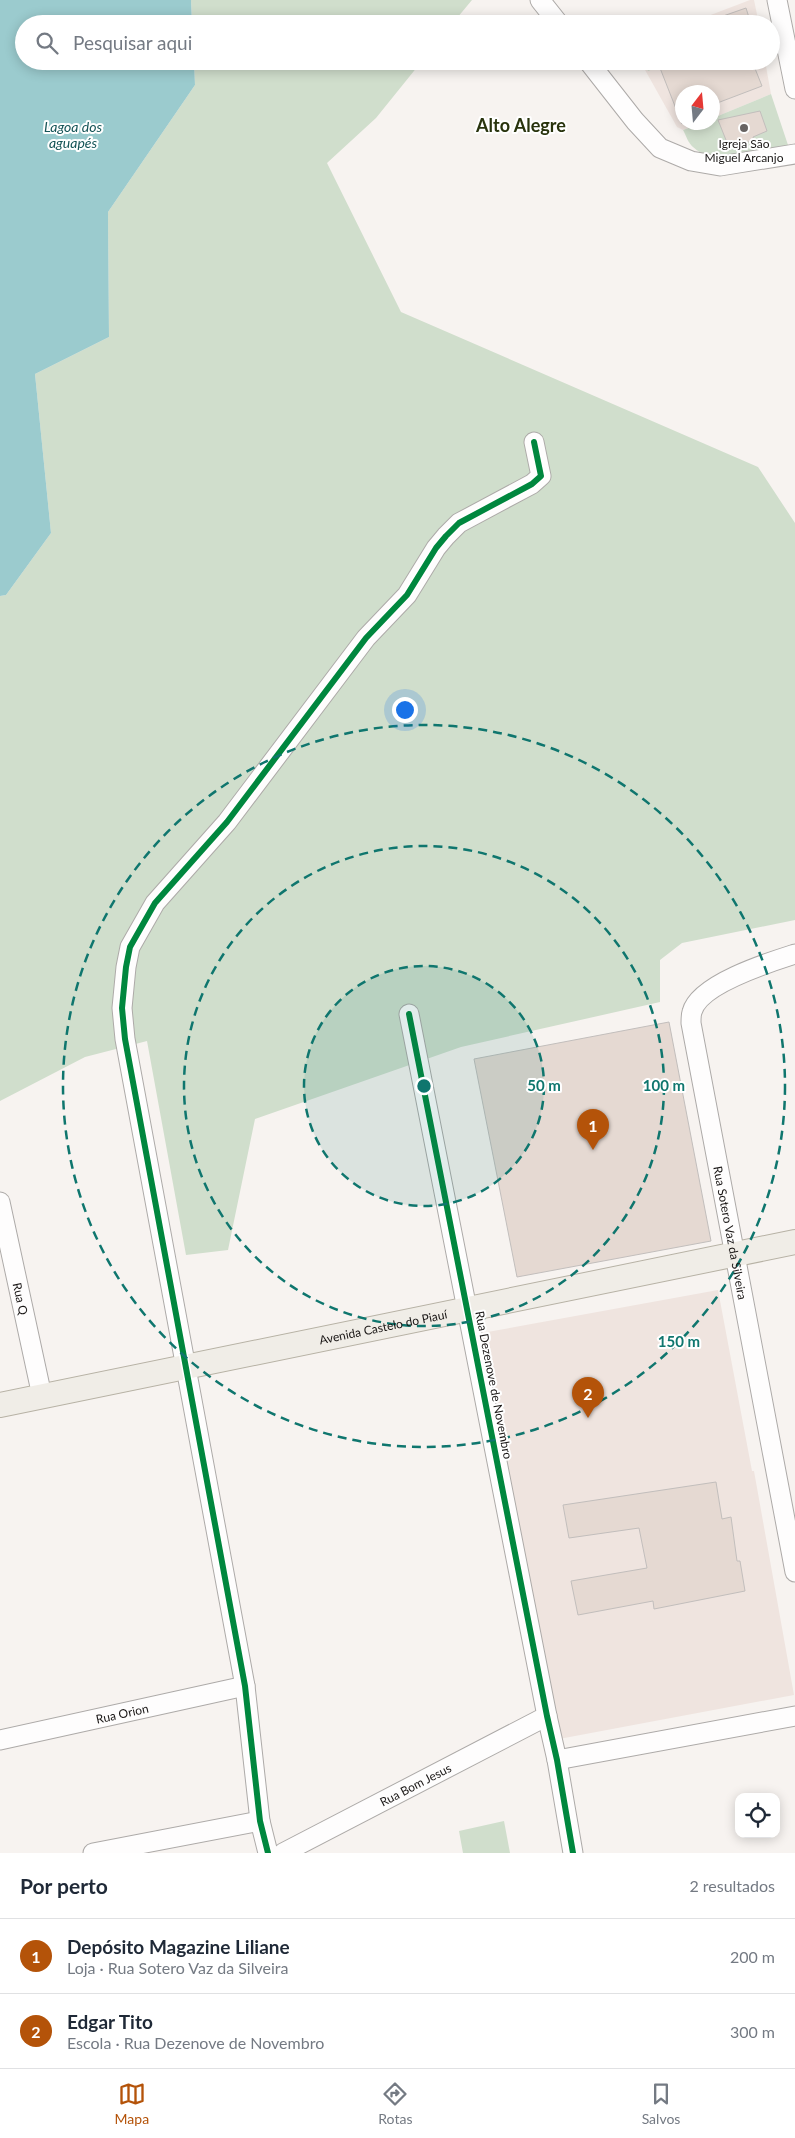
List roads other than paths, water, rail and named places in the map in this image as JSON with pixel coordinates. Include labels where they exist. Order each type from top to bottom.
[{"type":"main road","name":"Avenida Castelo do Piauí","points":[[0,1405],[795,1242]]},
{"type":"street","points":[[540,0],[552,15]]},
{"type":"street","points":[[777,0],[795,90]]},
{"type":"street","points":[[595,70],[660,148],[690,161],[720,166],[795,154]]},
{"type":"street","points":[[268,1853],[260,1821],[245,1686],[125,1039],[122,996],[125,973],[130,947],[155,903],[227,822],[366,638],[407,594],[436,548],[446,536],[459,523],[532,484],[541,476],[534,442]]},
{"type":"street","name":"Rua Sotero Vaz da Silveira","points":[[795,954],[735,976],[713,988],[698,1001],[691,1012],[691,1023],[795,1572]]},
{"type":"street","name":"Rua Dezenove de Novembro","points":[[409,1014],[557,1760],[573,1853]]},
{"type":"street","name":"Rua Q","points":[[0,1202],[42,1396]]},
{"type":"street","name":"Rua Orion","points":[[0,1740],[245,1686]]},
{"type":"street","name":"Rua Bom Jesus","points":[[284,1853],[547,1716]]},
{"type":"street","points":[[557,1760],[795,1716]]},
{"type":"street","points":[[93,1853],[260,1821]]},
{"type":"water","name":"Lagoa dos aguapés","points":[[0,0],[191,0],[192,15],[15,15],[15,70],[194,70],[195,85],[108,212],[109,337],[35,374],[51,533],[6,595],[0,596]]},
{"type":"place","name":"Igreja São Miguel Arcanjo","points":[[744,128]]},
{"type":"place","name":"Depósito Magazine Liliane","points":[[593,1150]]},
{"type":"place","name":"Edgar Tito","points":[[588,1418]]},
{"type":"district","name":"Alto Alegre","points":[[521,125]]}]
